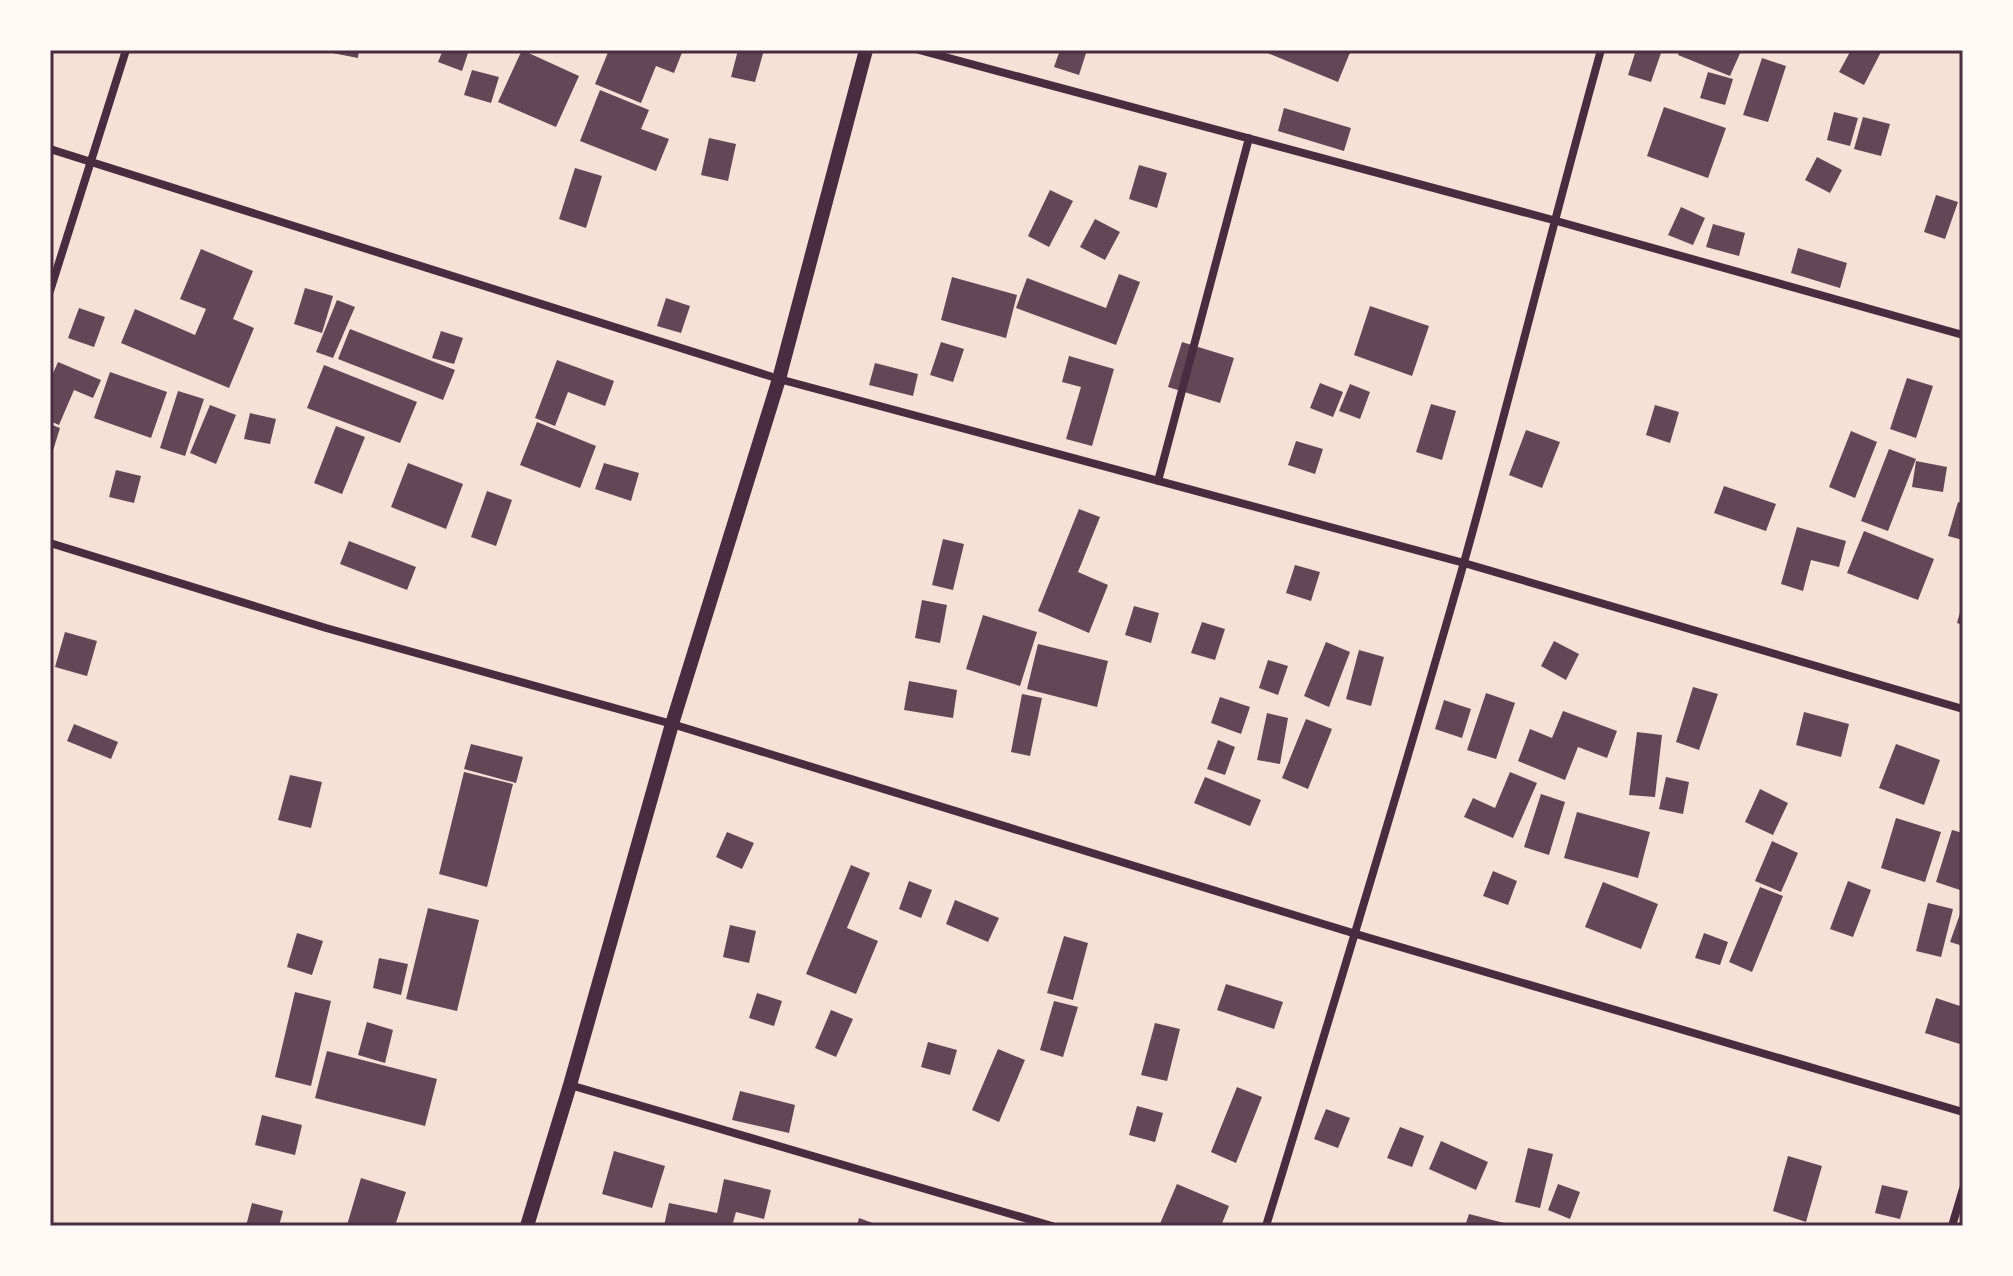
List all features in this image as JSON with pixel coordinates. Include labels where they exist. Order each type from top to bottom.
[{"type":"street","points":[[50,291],[126,50]]},
{"type":"street","points":[[527,1226],[672,724],[779,379],[866,50]]},
{"type":"street","points":[[919,50],[1553,220],[1963,335]]},
{"type":"street","points":[[1266,1226],[1356,934],[1464,563],[1553,220],[1601,50]]},
{"type":"street","points":[[1158,481],[1249,138]]},
{"type":"street","points":[[50,149],[779,379],[1464,563],[1963,709]]},
{"type":"street","points":[[50,543],[326,628],[672,724],[1356,934],[1963,1112]]},
{"type":"street","points":[[570,1085],[1052,1226]]},
{"type":"street","points":[[1952,1226],[1963,1189]]},
{"type":"building","points":[[317,50],[359,50],[358,58]]},
{"type":"building","points":[[443,50],[469,50],[462,71],[438,62]]},
{"type":"building","points":[[522,50],[579,76],[556,127],[498,102]]},
{"type":"building","points":[[609,50],[683,50],[674,73],[656,66],[641,103],[595,84]]},
{"type":"building","points":[[738,50],[764,50],[755,82],[731,77]]},
{"type":"building","points":[[1060,50],[1087,50],[1079,75],[1054,67]]},
{"type":"building","points":[[1260,50],[1351,50],[1338,82]]},
{"type":"building","points":[[1636,50],[1662,50],[1651,82],[1628,75]]},
{"type":"building","points":[[1680,50],[1741,51],[1730,76],[1678,55]]},
{"type":"building","points":[[1851,50],[1882,50],[1864,85],[1839,72]]},
{"type":"building","points":[[1762,58],[1786,66],[1768,122],[1743,115]]},
{"type":"building","points":[[472,70],[499,77],[491,103],[464,95]]},
{"type":"building","points":[[1708,72],[1733,79],[1725,105],[1700,98]]},
{"type":"building","points":[[600,90],[649,110],[641,129],[669,139],[656,171],[580,141]]},
{"type":"building","points":[[1664,107],[1726,128],[1708,178],[1647,156]]},
{"type":"building","points":[[1284,108],[1351,128],[1344,151],[1278,131]]},
{"type":"building","points":[[1834,112],[1858,118],[1850,146],[1827,140]]},
{"type":"building","points":[[1863,117],[1890,124],[1881,156],[1854,149]]},
{"type":"building","points":[[709,138],[736,144],[728,181],[701,175]]},
{"type":"building","points":[[1817,157],[1842,170],[1830,193],[1805,180]]},
{"type":"building","points":[[1139,165],[1167,173],[1157,208],[1129,199]]},
{"type":"building","points":[[575,168],[602,176],[586,228],[559,219]]},
{"type":"building","points":[[1050,190],[1073,201],[1049,247],[1028,236]]},
{"type":"building","points":[[1936,195],[1958,202],[1945,239],[1924,232]]},
{"type":"building","points":[[1681,207],[1705,218],[1693,245],[1668,235]]},
{"type":"building","points":[[1095,219],[1120,232],[1105,260],[1080,247]]},
{"type":"building","points":[[1713,224],[1745,233],[1739,256],[1706,247]]},
{"type":"building","points":[[1798,248],[1847,263],[1840,288],[1791,273]]},
{"type":"building","points":[[201,249],[253,271],[233,319],[254,328],[229,388],[121,343],[135,309],[195,335],[206,309],[180,299]]},
{"type":"building","points":[[1119,274],[1140,282],[1116,345],[1016,308],[1027,278],[1106,308]]},
{"type":"building","points":[[952,277],[1017,295],[1006,338],[941,320]]},
{"type":"building","points":[[305,288],[333,296],[322,333],[294,324]]},
{"type":"building","points":[[666,298],[690,306],[681,333],[657,326]]},
{"type":"building","points":[[337,300],[355,307],[333,358],[316,352]]},
{"type":"building","points":[[1370,306],[1429,326],[1412,376],[1354,355]]},
{"type":"building","points":[[79,308],[105,317],[94,347],[68,338]]},
{"type":"building","points":[[350,329],[455,370],[443,400],[338,359]]},
{"type":"building","points":[[441,331],[463,338],[454,364],[432,358]]},
{"type":"building","points":[[941,342],[964,349],[953,382],[930,375]]},
{"type":"building","points":[[1182,342],[1234,358],[1220,403],[1168,387]]},
{"type":"building","points":[[1069,356],[1114,369],[1092,446],[1066,439],[1081,387],[1062,382]]},
{"type":"building","points":[[557,360],[614,381],[605,406],[568,392],[555,426],[535,418]]},
{"type":"building","points":[[58,362],[101,380],[93,398],[74,390],[59,425],[50,421],[50,380]]},
{"type":"building","points":[[875,363],[918,374],[913,396],[869,385]]},
{"type":"building","points":[[324,365],[417,402],[400,443],[307,408]]},
{"type":"building","points":[[110,372],[167,392],[151,438],[94,418]]},
{"type":"building","points":[[1907,378],[1933,386],[1916,438],[1890,429]]},
{"type":"building","points":[[1320,383],[1343,392],[1333,417],[1310,408]]},
{"type":"building","points":[[1350,384],[1370,392],[1360,419],[1339,411]]},
{"type":"building","points":[[178,391],[204,399],[185,456],[160,448]]},
{"type":"building","points":[[1431,404],[1456,411],[1442,460],[1416,452]]},
{"type":"building","points":[[210,405],[236,415],[216,464],[190,453]]},
{"type":"building","points":[[1655,405],[1679,412],[1670,443],[1646,435]]},
{"type":"building","points":[[250,413],[276,419],[270,444],[244,439]]},
{"type":"building","points":[[537,422],[596,446],[580,488],[520,465]]},
{"type":"building","points":[[50,424],[60,428],[51,457],[50,457]]},
{"type":"building","points":[[336,426],[365,437],[342,494],[314,483]]},
{"type":"building","points":[[1526,430],[1560,442],[1542,488],[1509,475]]},
{"type":"building","points":[[1851,431],[1877,442],[1855,498],[1829,487]]},
{"type":"building","points":[[1296,441],[1323,449],[1315,474],[1288,465]]},
{"type":"building","points":[[1889,449],[1916,459],[1888,531],[1861,521]]},
{"type":"building","points":[[1916,461],[1947,467],[1943,492],[1912,487]]},
{"type":"building","points":[[408,463],[463,484],[446,529],[391,507]]},
{"type":"building","points":[[604,463],[639,473],[631,501],[595,489]]},
{"type":"building","points":[[116,470],[141,476],[134,503],[109,497]]},
{"type":"building","points":[[1724,486],[1776,504],[1766,531],[1714,513]]},
{"type":"building","points":[[487,491],[512,500],[496,546],[471,537]]},
{"type":"building","points":[[1958,502],[1963,503],[1963,540],[1948,536]]},
{"type":"building","points":[[1079,509],[1100,517],[1078,572],[1108,585],[1089,633],[1038,611]]},
{"type":"building","points":[[1797,527],[1846,541],[1839,567],[1811,560],[1803,591],[1781,584]]},
{"type":"building","points":[[1864,531],[1934,559],[1918,600],[1847,573]]},
{"type":"building","points":[[943,539],[964,544],[953,590],[932,585]]},
{"type":"building","points":[[349,541],[416,567],[407,590],[340,564]]},
{"type":"building","points":[[1295,565],[1320,572],[1311,601],[1286,593]]},
{"type":"building","points":[[922,600],[947,605],[940,643],[915,638]]},
{"type":"building","points":[[1963,605],[1963,625],[1957,623]]},
{"type":"building","points":[[1134,606],[1159,613],[1151,643],[1125,635]]},
{"type":"building","points":[[983,615],[1037,632],[1020,686],[966,669]]},
{"type":"building","points":[[1202,622],[1225,629],[1215,660],[1191,653]]},
{"type":"building","points":[[65,632],[97,641],[87,676],[55,667]]},
{"type":"building","points":[[1554,641],[1579,654],[1566,680],[1541,666]]},
{"type":"building","points":[[1326,642],[1350,652],[1329,707],[1304,696]]},
{"type":"building","points":[[1038,644],[1108,661],[1097,707],[1027,689]]},
{"type":"building","points":[[1359,650],[1384,657],[1371,706],[1346,699]]},
{"type":"building","points":[[1268,660],[1288,666],[1278,695],[1259,688]]},
{"type":"building","points":[[909,681],[957,690],[953,718],[904,710]]},
{"type":"building","points":[[1693,687],[1718,694],[1699,750],[1676,742]]},
{"type":"building","points":[[1486,693],[1515,703],[1496,759],[1467,750]]},
{"type":"building","points":[[1022,694],[1042,698],[1030,756],[1011,752]]},
{"type":"building","points":[[1220,697],[1250,707],[1241,734],[1211,723]]},
{"type":"building","points":[[1444,700],[1471,709],[1462,738],[1435,729]]},
{"type":"building","points":[[1563,711],[1617,731],[1607,758],[1578,747],[1565,780],[1518,761],[1530,729],[1552,738]]},
{"type":"building","points":[[1804,712],[1849,724],[1841,757],[1796,745]]},
{"type":"building","points":[[1267,713],[1288,718],[1280,764],[1257,760]]},
{"type":"building","points":[[1306,719],[1332,729],[1308,789],[1282,778]]},
{"type":"building","points":[[74,724],[118,742],[111,759],[67,741]]},
{"type":"building","points":[[1637,732],[1662,735],[1655,797],[1629,795]]},
{"type":"building","points":[[1218,740],[1235,747],[1225,775],[1207,769]]},
{"type":"building","points":[[471,744],[523,757],[516,783],[464,769]]},
{"type":"building","points":[[1896,744],[1940,760],[1924,805],[1879,788]]},
{"type":"building","points":[[464,772],[513,784],[487,887],[439,874]]},
{"type":"building","points":[[1510,772],[1537,783],[1513,838],[1464,817],[1473,798],[1495,808]]},
{"type":"building","points":[[290,775],[322,782],[311,828],[278,820]]},
{"type":"building","points":[[1205,777],[1261,800],[1250,826],[1194,803]]},
{"type":"building","points":[[1666,777],[1689,782],[1683,814],[1659,809]]},
{"type":"building","points":[[1760,789],[1788,803],[1773,835],[1745,822]]},
{"type":"building","points":[[1541,794],[1565,802],[1549,855],[1524,847]]},
{"type":"building","points":[[1577,812],[1650,832],[1638,878],[1564,858]]},
{"type":"building","points":[[1896,818],[1941,832],[1925,882],[1881,868]]},
{"type":"building","points":[[1952,830],[1963,833],[1963,891],[1936,882]]},
{"type":"building","points":[[727,832],[754,843],[742,869],[716,857]]},
{"type":"building","points":[[1772,841],[1798,853],[1781,892],[1755,881]]},
{"type":"building","points":[[851,865],[870,873],[847,928],[878,941],[856,994],[806,974]]},
{"type":"building","points":[[1493,871],[1517,881],[1508,905],[1483,896]]},
{"type":"building","points":[[909,881],[932,890],[921,918],[899,909]]},
{"type":"building","points":[[1848,881],[1871,890],[1853,937],[1830,929]]},
{"type":"building","points":[[1603,882],[1658,904],[1641,949],[1585,927]]},
{"type":"building","points":[[1760,887],[1783,896],[1752,972],[1729,962]]},
{"type":"building","points":[[955,900],[999,918],[988,942],[946,924]]},
{"type":"building","points":[[1928,903],[1953,909],[1941,957],[1916,951]]},
{"type":"building","points":[[428,908],[479,920],[457,1011],[406,999]]},
{"type":"building","points":[[1960,914],[1963,915],[1963,946],[1950,942]]},
{"type":"building","points":[[730,925],[756,931],[749,963],[723,957]]},
{"type":"building","points":[[297,933],[323,941],[312,975],[287,967]]},
{"type":"building","points":[[1704,933],[1728,942],[1720,965],[1695,958]]},
{"type":"building","points":[[1064,936],[1088,943],[1073,1000],[1047,993]]},
{"type":"building","points":[[379,958],[408,964],[401,995],[373,988]]},
{"type":"building","points":[[1226,984],[1283,1002],[1274,1029],[1217,1010]]},
{"type":"building","points":[[295,992],[331,1001],[311,1086],[275,1077]]},
{"type":"building","points":[[757,993],[782,1001],[774,1026],[749,1018]]},
{"type":"building","points":[[1936,998],[1963,1007],[1963,1045],[1925,1033]]},
{"type":"building","points":[[1054,1001],[1078,1007],[1063,1057],[1040,1050]]},
{"type":"building","points":[[831,1010],[853,1019],[836,1057],[815,1048]]},
{"type":"building","points":[[367,1022],[393,1030],[385,1063],[358,1055]]},
{"type":"building","points":[[1155,1023],[1180,1029],[1167,1081],[1141,1075]]},
{"type":"building","points":[[928,1042],[957,1050],[950,1075],[921,1067]]},
{"type":"building","points":[[998,1049],[1025,1060],[999,1122],[972,1110]]},
{"type":"building","points":[[327,1051],[437,1079],[425,1126],[315,1098]]},
{"type":"building","points":[[1237,1087],[1262,1097],[1236,1163],[1211,1152]]},
{"type":"building","points":[[740,1091],[795,1105],[789,1133],[732,1120]]},
{"type":"building","points":[[1137,1106],[1163,1113],[1155,1142],[1129,1135]]},
{"type":"building","points":[[1326,1109],[1350,1118],[1338,1148],[1314,1139]]},
{"type":"building","points":[[262,1115],[302,1125],[295,1155],[255,1145]]},
{"type":"building","points":[[1400,1127],[1424,1136],[1412,1167],[1387,1158]]},
{"type":"building","points":[[1441,1141],[1488,1162],[1476,1190],[1429,1169]]},
{"type":"building","points":[[1528,1148],[1553,1154],[1540,1208],[1515,1202]]},
{"type":"building","points":[[614,1151],[665,1166],[652,1208],[602,1194]]},
{"type":"building","points":[[1788,1156],[1822,1166],[1806,1222],[1773,1211]]},
{"type":"building","points":[[361,1178],[406,1192],[395,1226],[347,1225]]},
{"type":"building","points":[[724,1179],[771,1190],[764,1219],[736,1212],[732,1226],[664,1226],[669,1203],[717,1213]]},
{"type":"building","points":[[1177,1184],[1229,1206],[1221,1226],[1159,1226]]},
{"type":"building","points":[[1558,1184],[1580,1192],[1570,1219],[1548,1210]]},
{"type":"building","points":[[1882,1185],[1908,1191],[1900,1219],[1875,1213]]},
{"type":"building","points":[[252,1203],[283,1211],[279,1226],[246,1226]]},
{"type":"building","points":[[1469,1214],[1512,1225],[1512,1226],[1465,1226]]},
{"type":"building","points":[[859,1218],[881,1226],[857,1226]]}]
